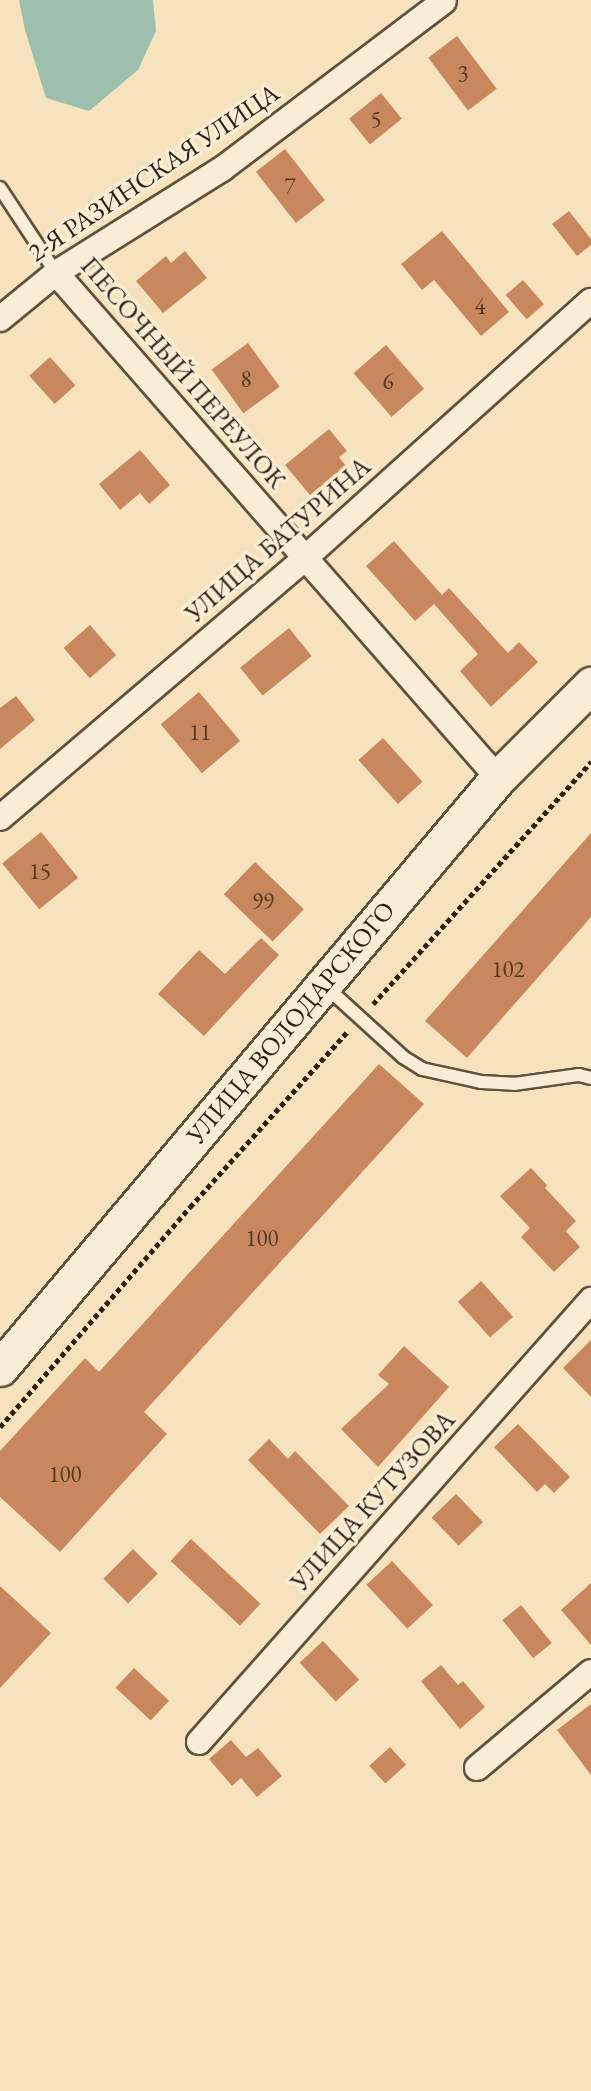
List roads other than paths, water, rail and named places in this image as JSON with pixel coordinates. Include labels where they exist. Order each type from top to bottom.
[{"type":"main road","name":"УЛИЦА ВОЛОДАРСКОГО","points":[[0,1368],[498,778],[591,685]]},
{"type":"street","name":"2-Я РАЗИНСКАЯ УЛИЦА","points":[[0,319],[56,273],[222,169],[444,1]]},
{"type":"street","name":"ПЕСОЧНЫЙ ПЕРЕУЛОК","points":[[56,273],[498,778]]},
{"type":"street","name":"УЛИЦА БАТУРИНА","points":[[0,818],[304,559],[591,301]]},
{"type":"street","name":"УЛИЦА КУТУЗОВА","points":[[198,1742],[591,1300]]},
{"type":"street","points":[[477,1768],[591,1672]]},
{"type":"lane","name":"ПЕСОЧНЫЙ ПЕРЕУЛОК","points":[[0,188],[56,273]]},
{"type":"lane","points":[[324,985],[403,1057],[422,1069],[451,1078],[514,1084],[579,1075],[591,1077]]}]
